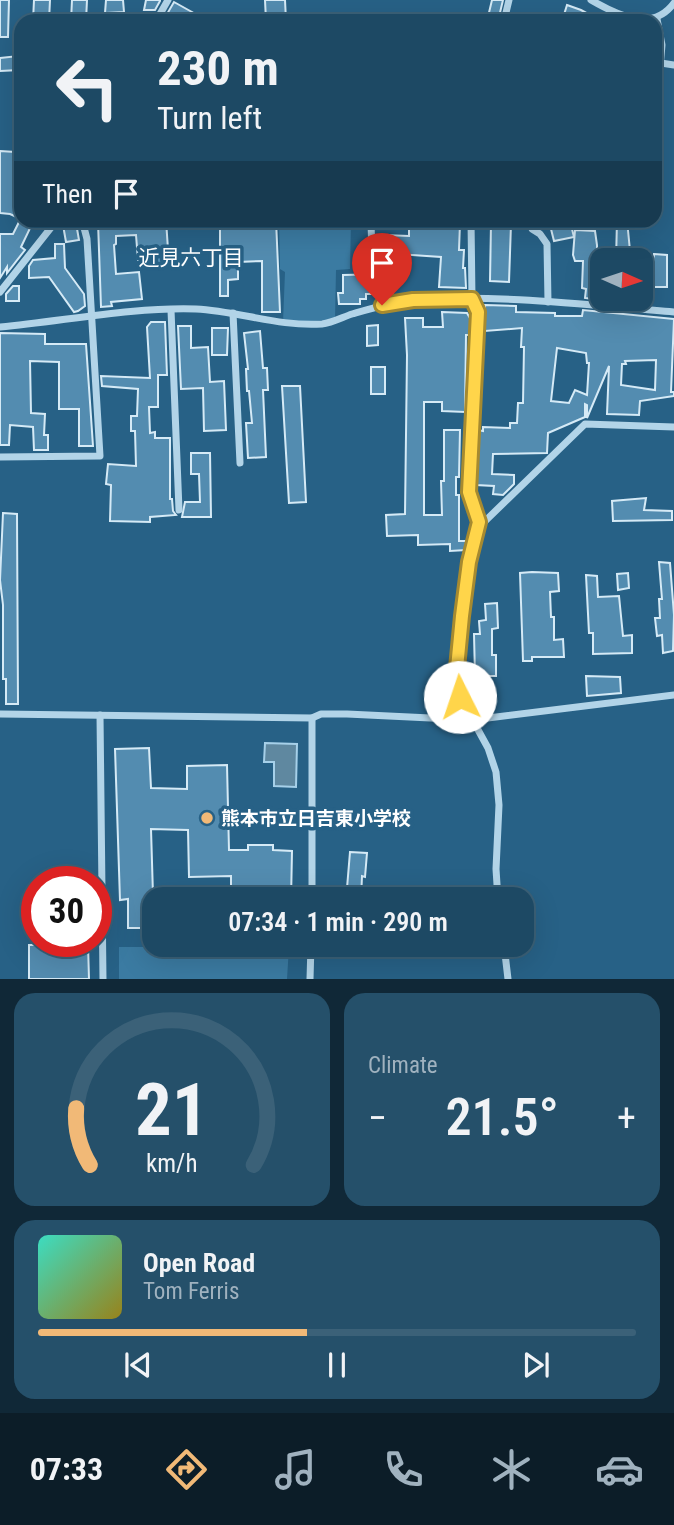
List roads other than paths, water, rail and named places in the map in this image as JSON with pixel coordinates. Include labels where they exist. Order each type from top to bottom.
[{"type":"street","points":[[591,0],[622,14]]},
{"type":"street","points":[[0,292],[51,228]]},
{"type":"street","points":[[0,457],[100,456],[87,239],[84,228]]},
{"type":"street","points":[[371,228],[372,258],[390,269],[390,304]]},
{"type":"street","points":[[471,228],[472,299],[478,312],[469,492],[479,522],[469,562],[457,668],[460,697],[488,748],[496,772],[499,805],[497,887]]},
{"type":"street","points":[[532,228],[547,244],[548,302]]},
{"type":"street","points":[[0,327],[92,316],[194,309],[283,322],[323,324],[413,300],[548,302],[674,312]]},
{"type":"street","points":[[171,310],[179,510]]},
{"type":"street","points":[[233,313],[240,464]]},
{"type":"street","points":[[478,528],[585,424],[674,427]]},
{"type":"street","points":[[0,713],[312,718],[321,714],[347,714],[472,720],[674,695]]},
{"type":"street","points":[[100,715],[103,979]]},
{"type":"street","points":[[312,718],[312,887]]},
{"type":"street","points":[[310,979],[311,957]]},
{"type":"street","points":[[505,957],[508,979]]},
{"type":"place","name":"熊本市立日吉東小学校","points":[[207,818]]},
{"type":"district","name":"近見六丁目","points":[[191,258]]}]
